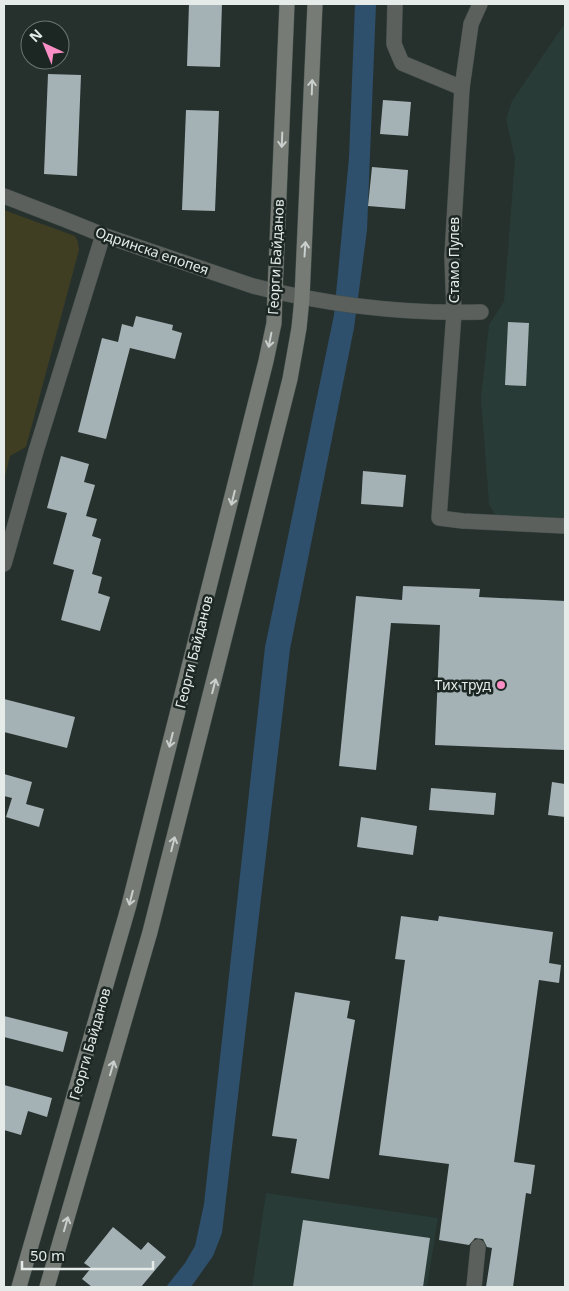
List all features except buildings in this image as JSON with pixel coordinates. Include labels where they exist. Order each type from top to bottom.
[{"type":"main road","name":"Георги Байданов","points":[[19,1287],[105,993],[134,886],[260,392],[274,323],[287,4]]},
{"type":"main road","name":"Георги Байданов","points":[[47,1287],[127,1014],[180,817],[290,379],[300,328],[316,4]]},
{"type":"street","points":[[395,4],[394,44],[402,63],[462,88]]},
{"type":"street","name":"Стамо Пулев","points":[[480,4],[472,24],[462,88],[452,256],[454,313],[439,518],[462,521],[565,526]]},
{"type":"street","name":"Одринска епопея","points":[[4,196],[103,235],[276,292],[302,298],[358,306],[454,313],[481,312]]},
{"type":"street","points":[[4,564],[36,451],[103,235]]},
{"type":"street","points":[[474,1287],[478,1247]]},
{"type":"shaded area","points":[[565,23],[565,522],[508,520],[495,515],[489,504],[481,398],[489,325],[504,301],[515,159],[506,119],[512,101]]},
{"type":"shaded area","points":[[4,210],[75,236],[79,250],[26,447],[10,456],[5,476]]},
{"type":"shaded area","points":[[266,1193],[438,1218],[427,1287],[252,1287]]},
{"type":"water","points":[[355,4],[376,4],[367,230],[354,328],[290,649],[222,1233],[213,1256],[191,1287],[166,1287],[185,1263],[195,1246],[204,1204],[265,647],[334,315],[349,158]]},
{"type":"place","name":"Тих труд","points":[[501,685]]}]
